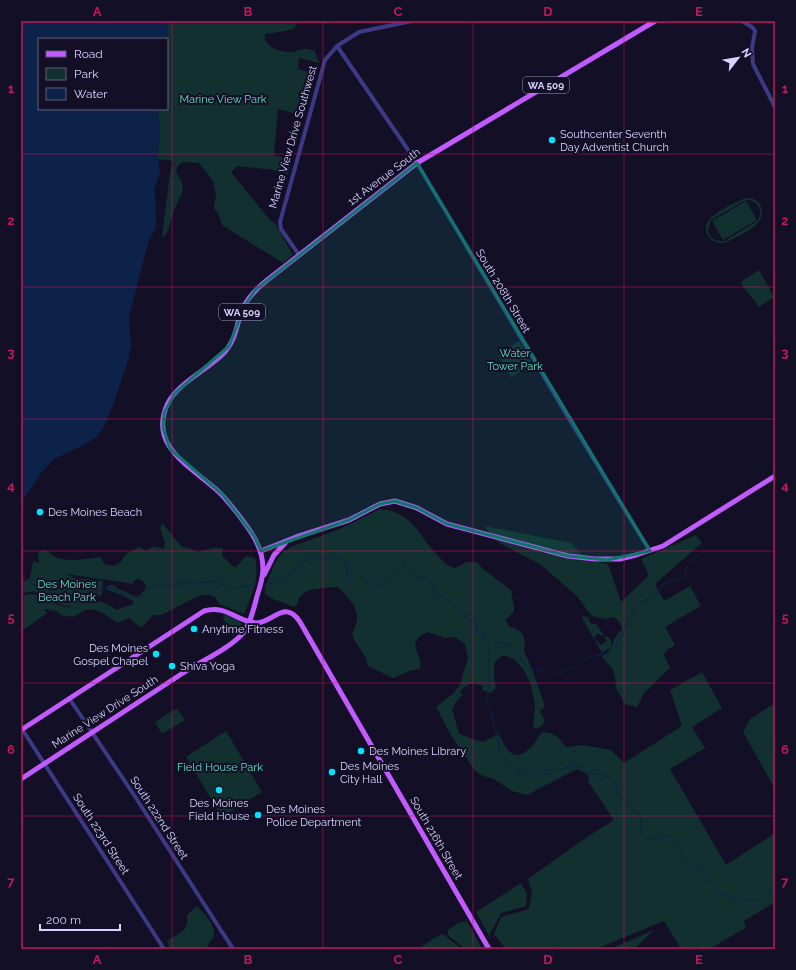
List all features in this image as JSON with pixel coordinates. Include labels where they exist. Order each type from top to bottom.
[{"type":"main road","name":"1st Avenue South","points":[[260,551],[254,536],[223,495],[180,460],[170,449],[165,437],[163,423],[164,413],[171,398],[219,357],[229,346],[237,331],[245,305],[256,290],[417,163],[655,21]]},
{"type":"main road","points":[[260,551],[296,537],[349,520],[380,504],[395,501],[417,508],[447,524],[568,556],[607,560],[620,559],[650,551],[662,546],[775,476]]},
{"type":"main road","points":[[262,578],[279,548],[296,537]]},
{"type":"main road","name":"Marine View Drive South","points":[[21,779],[232,643],[243,633],[250,621],[260,588],[263,568],[260,551]]},
{"type":"main road","points":[[21,730],[208,610],[231,613],[250,621]]},
{"type":"main road","name":"South 216th Street","points":[[250,621],[261,622],[280,612],[291,614],[298,619],[489,949]]},
{"type":"street","name":"Marine View Drive Southwest","points":[[299,255],[282,229],[280,222],[323,65],[328,56],[337,46],[359,32],[412,21]]},
{"type":"street","points":[[742,21],[752,27],[755,31],[752,48],[753,64],[775,107]]},
{"type":"street","name":"South 208th Street","points":[[337,46],[417,163],[650,551]]},
{"type":"street","name":"South 222nd Street","points":[[69,698],[233,949]]},
{"type":"street","name":"South 223rd Street","points":[[21,730],[164,949]]},
{"type":"highlighted area","points":[[417,163],[650,551],[607,560],[568,556],[447,524],[417,508],[395,501],[380,504],[349,520],[261,551],[254,536],[223,495],[170,449],[163,428],[164,413],[175,393],[229,346],[245,305],[255,290]]},
{"type":"green space","name":"Marine View Park","points":[[168,21],[297,21],[295,28],[265,34],[265,39],[270,46],[279,50],[293,52],[301,49],[309,49],[315,51],[318,61],[320,61],[319,63],[299,58],[298,69],[315,74],[304,116],[278,109],[274,155],[292,160],[288,174],[273,170],[238,166],[231,172],[270,220],[275,223],[293,255],[283,263],[222,225],[219,215],[214,208],[216,194],[213,181],[199,163],[184,162],[178,165],[176,171],[182,183],[183,191],[175,208],[167,233],[162,237],[170,173],[173,161],[158,159],[160,133],[158,110],[168,110]]},
{"type":"green space","points":[[743,199],[754,199],[757,201],[761,207],[761,219],[752,228],[734,239],[724,243],[715,242],[708,236],[706,231],[708,221],[720,211]],"holes":[[[748,200],[758,205],[760,211],[757,221],[725,241],[719,241],[712,238],[708,230],[711,220],[742,202]]]},
{"type":"green space","points":[[746,201],[757,220],[723,240],[712,221]]},
{"type":"green space","points":[[759,270],[774,297],[759,307],[741,284],[742,281]]},
{"type":"green space","name":"Water Tower Park","points":[[519,341],[532,364],[511,377],[498,355]]},
{"type":"green space","points":[[380,509],[391,511],[408,520],[433,550],[448,565],[455,568],[467,562],[477,562],[482,568],[512,591],[514,612],[505,620],[510,627],[515,628],[523,634],[525,643],[524,651],[545,706],[540,711],[545,721],[540,727],[533,728],[535,705],[531,685],[524,670],[514,659],[503,655],[494,663],[496,688],[490,693],[482,690],[483,687],[480,685],[471,684],[462,689],[460,692],[463,695],[458,699],[452,709],[459,734],[483,742],[499,734],[511,753],[520,755],[533,745],[543,732],[551,733],[556,736],[566,747],[583,745],[611,750],[624,763],[682,726],[670,690],[702,672],[722,708],[692,727],[705,748],[670,769],[726,865],[775,833],[775,902],[744,921],[746,928],[709,949],[681,949],[664,921],[596,949],[506,949],[494,934],[501,917],[529,909],[532,892],[528,879],[584,839],[614,820],[589,783],[588,775],[577,769],[527,795],[512,791],[494,779],[476,772],[452,737],[436,707],[454,693],[460,684],[468,658],[465,644],[455,637],[446,638],[427,632],[416,641],[415,645],[419,658],[420,669],[410,671],[393,678],[368,666],[365,657],[352,634],[357,621],[354,605],[337,587],[314,589],[305,592],[299,598],[298,604],[294,607],[273,599],[265,594],[265,587],[276,561],[283,552],[293,546],[340,529]]},
{"type":"green space","name":"Des Moines Beach Park","points":[[162,523],[182,547],[198,552],[213,548],[223,548],[222,556],[235,568],[246,556],[255,558],[257,573],[256,580],[244,614],[219,604],[216,598],[210,595],[200,595],[162,615],[154,615],[144,626],[140,627],[129,618],[118,623],[103,613],[91,609],[83,611],[72,617],[62,616],[56,611],[44,609],[47,613],[25,629],[24,628],[21,630],[21,597],[28,594],[34,594],[61,606],[74,606],[59,604],[39,593],[28,592],[21,595],[21,579],[25,581],[30,578],[33,561],[39,563],[38,554],[41,550],[46,551],[58,558],[68,560],[100,557],[105,564],[113,566],[121,562],[126,554],[139,547],[146,551],[154,546],[164,549],[165,543],[160,528]],"holes":[[[66,574],[132,584],[135,580],[139,579],[145,583],[146,588],[138,597],[118,589],[114,585],[107,586],[107,590],[133,601],[133,604],[117,610],[99,601],[91,601],[80,604],[102,594],[103,581],[74,578]]]},
{"type":"green space","points":[[484,526],[571,543],[586,560],[608,564],[621,602],[649,575],[641,559],[696,535],[702,543],[655,584],[664,601],[690,586],[701,606],[665,627],[675,645],[667,650],[664,655],[670,668],[644,693],[637,707],[625,704],[616,688],[613,670],[603,658],[616,636],[622,630],[618,621],[614,617],[606,619],[590,614],[577,596],[541,565],[498,542]]},
{"type":"green space","points":[[224,614],[240,621],[242,624],[241,630],[233,636],[223,618]]},
{"type":"green space","points":[[583,616],[588,617],[590,619],[588,620],[592,624],[596,624],[603,634],[602,636],[597,633],[594,638],[601,645],[607,641],[604,637],[606,636],[611,639],[611,647],[602,653],[582,618]]},
{"type":"green space","points":[[775,703],[775,789],[743,732],[750,719]]},
{"type":"green space","points":[[177,708],[185,720],[162,734],[155,722]]},
{"type":"green space","name":"Field House Park","points":[[226,731],[262,792],[222,817],[186,757]]},
{"type":"green space","points":[[521,883],[527,894],[526,906],[501,913],[489,936],[476,912]]},
{"type":"green space","points":[[197,906],[212,924],[214,936],[210,943],[206,949],[170,949],[167,941],[183,931],[187,925],[187,915]]},
{"type":"green space","points":[[467,921],[482,949],[465,949],[448,935],[448,930],[458,923]]},
{"type":"green space","points":[[654,930],[634,949],[610,949]]},
{"type":"green space","points":[[443,934],[462,949],[417,949],[436,937]]},
{"type":"water","points":[[21,21],[168,21],[168,38],[38,38],[38,110],[158,110],[160,133],[158,156],[160,173],[155,187],[156,228],[149,239],[129,317],[131,345],[128,361],[104,427],[96,437],[84,445],[54,459],[42,472],[21,503]]},
{"type":"waterway","points":[[557,674],[577,667],[582,661],[590,657],[611,653],[636,607],[643,601],[658,593],[661,586],[670,580],[675,581],[684,577],[687,568],[698,554]]},
{"type":"waterway","points":[[262,585],[286,579],[301,564],[312,556],[322,559],[334,556],[340,557],[346,564],[347,576],[351,577],[358,575],[365,582],[378,586],[385,583],[398,570],[404,567],[410,569],[418,577],[425,577],[429,579],[435,592],[444,596],[451,604],[465,614],[468,620],[474,622],[477,626],[476,630],[489,644],[489,686],[486,702],[492,713],[493,722],[498,737],[499,751],[504,758],[515,766],[520,775],[530,777],[540,771],[562,769],[573,764],[589,773],[604,775],[614,782],[619,796],[634,808],[638,814],[641,821],[641,834],[650,840],[666,835],[675,840],[685,862],[703,873],[711,881],[718,892],[743,899],[757,900],[775,886]]},
{"type":"waterway","points":[[21,572],[32,584],[45,588],[61,598],[68,600]]},
{"type":"waterway","points":[[90,593],[106,588],[138,597],[144,595],[147,589],[157,584],[169,586],[216,581],[230,588],[259,585]]},
{"type":"waterway","points":[[494,642],[511,645],[528,669],[540,671],[546,669]]},
{"type":"waterway","points":[[223,931],[236,949]]},
{"type":"waterway","points":[[202,949],[207,942],[220,933]]},
{"type":"place","name":"Southcenter Seventh Day Adventist Church","points":[[552,140]]},
{"type":"place","name":"Des Moines Beach","points":[[40,512]]},
{"type":"place","name":"Anytime Fitness","points":[[194,629]]},
{"type":"place","name":"Des Moines Gospel Chapel","points":[[156,654]]},
{"type":"place","name":"Shiva Yoga","points":[[172,666]]},
{"type":"place","name":"Des Moines Library","points":[[361,751]]},
{"type":"place","name":"Des Moines City Hall","points":[[332,772]]},
{"type":"place","name":"Des Moines Field House","points":[[219,790]]},
{"type":"place","name":"Des Moines Police Department","points":[[258,815]]}]
